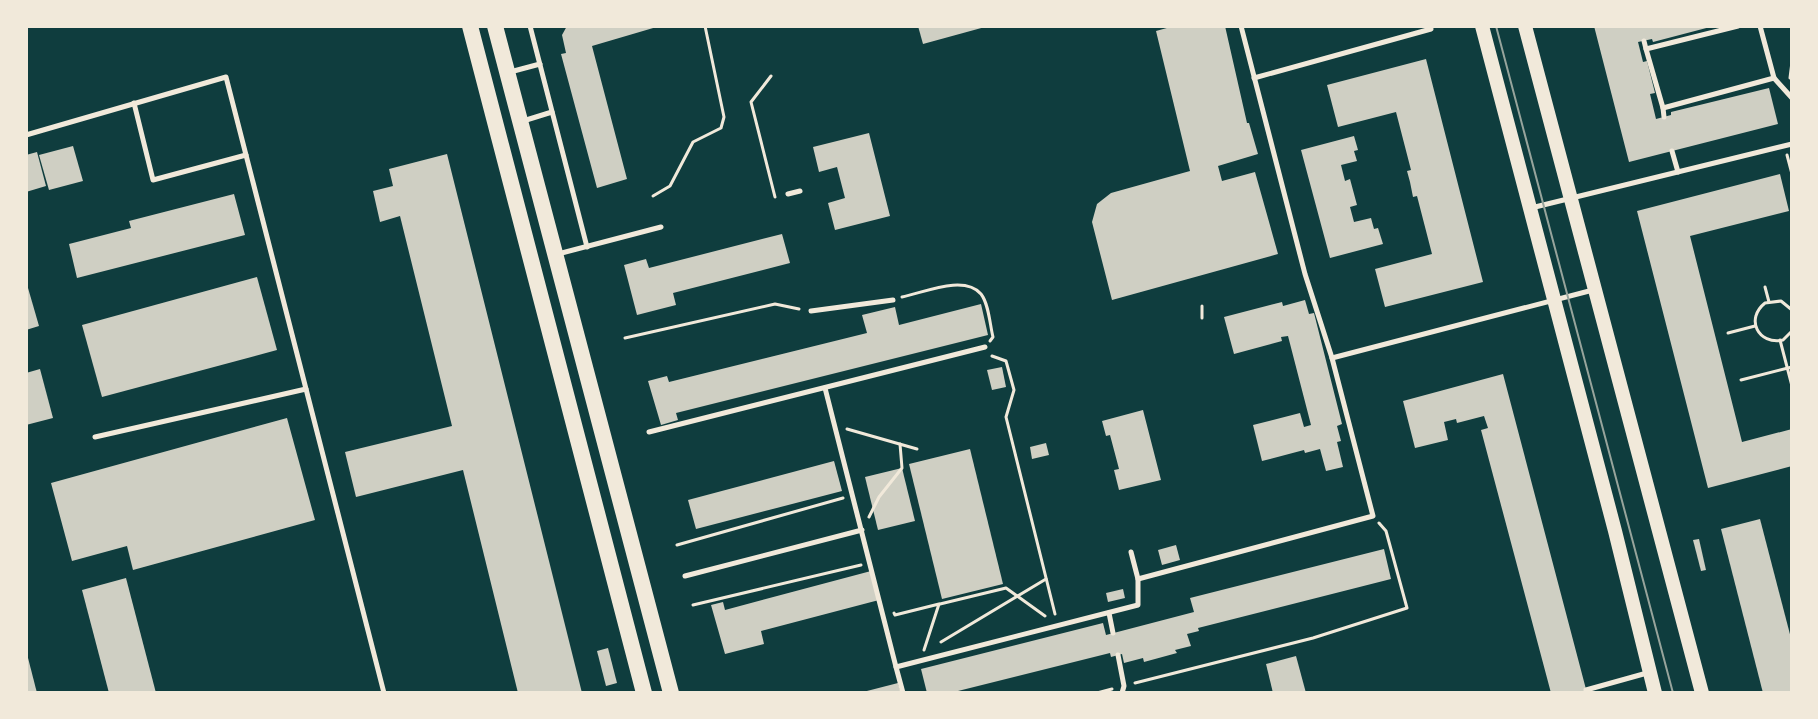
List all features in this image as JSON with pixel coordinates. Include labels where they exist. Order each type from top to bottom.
[{"type":"main road","points":[[470,26],[644,693]]},
{"type":"main road","points":[[495,26],[671,693]]},
{"type":"main road","points":[[1482,26],[1655,693]]},
{"type":"main road","points":[[1525,26],[1702,693]]},
{"type":"lane","points":[[530,26],[587,247]]},
{"type":"lane","points":[[1138,579],[1373,516],[1332,358],[1305,274],[1241,26]]},
{"type":"lane","points":[[1646,49],[1738,26]]},
{"type":"lane","points":[[1760,26],[1774,78],[1792,98]]},
{"type":"lane","points":[[1254,78],[1431,29]]},
{"type":"lane","points":[[1644,41],[1664,117]]},
{"type":"lane","points":[[507,73],[540,64]]},
{"type":"lane","points":[[26,135],[226,77],[384,693]]},
{"type":"lane","points":[[1663,108],[1774,78]]},
{"type":"lane","points":[[134,103],[153,180],[246,155]]},
{"type":"lane","points":[[520,122],[552,112]]},
{"type":"lane","points":[[1530,208],[1792,144]]},
{"type":"lane","points":[[1672,151],[1678,172]]},
{"type":"lane","points":[[788,194],[800,191]]},
{"type":"lane","points":[[555,255],[661,227]]},
{"type":"lane","points":[[1332,358],[1594,290]]},
{"type":"lane","points":[[811,311],[893,300]]},
{"type":"lane","points":[[649,432],[985,347]]},
{"type":"lane","points":[[825,388],[903,693]]},
{"type":"lane","points":[[95,437],[306,389]]},
{"type":"lane","points":[[685,576],[862,530]]},
{"type":"lane","points":[[896,667],[1138,605],[1138,579],[1131,552]]},
{"type":"lane","points":[[1109,613],[1113,633]]},
{"type":"lane","points":[[1118,655],[1124,686],[1122,693]]},
{"type":"lane","points":[[1586,690],[1650,672]]},
{"type":"path","points":[[653,196],[670,186],[693,142],[721,128],[724,117],[705,26]]},
{"type":"path","points":[[771,76],[751,102],[775,197]]},
{"type":"path","points":[[1785,145],[1792,174]]},
{"type":"path","points":[[893,300],[957,285],[981,294],[993,337],[985,347],[994,357],[1006,361],[1014,390],[1006,417],[1058,626]]},
{"type":"path","points":[[1765,287],[1769,302]]},
{"type":"path","points":[[1792,310],[1781,301],[1769,302],[1759,308],[1755,315],[1755,326],[1768,340],[1780,340],[1792,331]]},
{"type":"path","points":[[625,338],[775,304],[811,311]]},
{"type":"path","points":[[1202,306],[1202,318]]},
{"type":"path","points":[[1728,333],[1755,326]]},
{"type":"path","points":[[1780,340],[1790,368],[1792,386]]},
{"type":"path","points":[[1741,380],[1790,368]]},
{"type":"path","points":[[850,441],[846,428],[917,449]]},
{"type":"path","points":[[677,545],[863,493],[869,517],[879,497],[902,468],[900,444]]},
{"type":"path","points":[[1124,686],[1313,638],[1407,608],[1386,531],[1373,516]]},
{"type":"path","points":[[693,605],[870,563]]},
{"type":"path","points":[[920,661],[945,639],[1046,579]]},
{"type":"path","points":[[891,602],[895,615],[1006,588],[1058,626]]},
{"type":"path","points":[[920,661],[939,604]]},
{"type":"building","points":[[567,26],[660,26],[592,46],[627,179],[597,188],[561,54],[566,53],[562,35]]},
{"type":"building","points":[[918,26],[985,26],[985,27],[923,44]]},
{"type":"building","points":[[1174,26],[1225,26],[1247,123],[1258,154],[1218,166],[1222,181],[1255,172],[1278,254],[1112,300],[1092,222],[1097,204],[1111,193],[1190,171],[1156,31]]},
{"type":"building","points":[[1594,26],[1714,26],[1653,42],[1652,39],[1638,42],[1643,62],[1647,61],[1655,93],[1650,94],[1656,119],[1671,115],[1671,112],[1769,88],[1778,124],[1629,162]]},
{"type":"building","points":[[1426,59],[1483,282],[1385,307],[1375,269],[1432,254],[1417,196],[1413,197],[1407,171],[1411,170],[1396,112],[1338,127],[1327,85]]},
{"type":"building","points":[[869,133],[890,216],[835,230],[828,203],[845,198],[837,167],[819,172],[813,147]]},
{"type":"building","points":[[1354,136],[1357,161],[1341,165],[1345,181],[1350,179],[1357,205],[1350,207],[1354,222],[1371,218],[1383,244],[1330,258],[1301,150]]},
{"type":"building","points":[[73,146],[83,181],[49,190],[39,155]]},
{"type":"building","points":[[37,152],[46,186],[26,192],[26,155]]},
{"type":"building","points":[[447,154],[582,693],[518,693],[463,470],[356,497],[345,452],[452,426],[400,216],[380,222],[373,191],[393,186],[389,169]]},
{"type":"building","points":[[1780,174],[1789,211],[1690,236],[1742,442],[1792,429],[1792,466],[1708,488],[1637,211]]},
{"type":"building","points":[[234,194],[245,235],[77,278],[69,244],[131,228],[129,221]]},
{"type":"building","points":[[782,234],[790,263],[673,293],[676,305],[637,315],[624,265],[646,259],[649,268]]},
{"type":"building","points":[[257,277],[277,350],[102,397],[82,325]]},
{"type":"building","points":[[26,281],[39,326],[26,330]]},
{"type":"building","points":[[1305,300],[1309,314],[1314,313],[1342,424],[1337,426],[1341,441],[1337,442],[1343,467],[1326,471],[1320,449],[1262,461],[1253,425],[1300,413],[1304,427],[1311,425],[1288,336],[1281,337],[1282,341],[1234,354],[1224,317],[1282,302],[1283,306]]},
{"type":"building","points":[[981,304],[988,335],[676,413],[678,420],[661,425],[648,381],[667,376],[669,382],[867,333],[862,315],[895,307],[899,325]]},
{"type":"building","points":[[1002,367],[1006,387],[992,390],[987,370]]},
{"type":"building","points":[[40,369],[53,418],[26,425],[26,373]]},
{"type":"building","points":[[1503,374],[1587,693],[1551,693],[1481,430],[1488,428],[1484,416],[1457,423],[1456,419],[1444,422],[1448,440],[1415,448],[1403,401]]},
{"type":"building","points":[[1143,410],[1161,480],[1119,490],[1114,470],[1119,469],[1110,435],[1106,436],[1102,421]]},
{"type":"building","points":[[287,418],[315,520],[133,570],[127,546],[72,561],[51,483]]},
{"type":"building","points":[[1046,443],[1049,455],[1032,459],[1030,447]]},
{"type":"building","points":[[970,449],[1003,584],[942,599],[909,464]]},
{"type":"building","points":[[834,461],[842,491],[696,529],[688,500]]},
{"type":"building","points":[[902,468],[915,521],[878,530],[865,477]]},
{"type":"building","points":[[1760,519],[1792,642],[1792,693],[1763,693],[1721,529]]},
{"type":"building","points":[[1699,539],[1706,570],[1701,571],[1693,540]]},
{"type":"building","points":[[1176,545],[1180,560],[1162,565],[1158,550]]},
{"type":"building","points":[[1384,549],[1391,579],[1198,628],[1199,631],[1187,634],[1191,646],[1175,650],[1177,653],[1144,662],[1143,658],[1124,663],[1122,654],[1111,657],[1110,653],[950,693],[927,693],[921,669],[1103,623],[1106,635],[1194,612],[1190,598]]},
{"type":"building","points":[[871,571],[879,600],[761,631],[764,644],[725,654],[711,605],[723,602],[725,610]]},
{"type":"building","points":[[126,578],[156,693],[109,693],[82,590]]},
{"type":"building","points":[[1123,589],[1125,598],[1108,602],[1106,593]]},
{"type":"building","points":[[608,648],[617,683],[606,686],[597,651]]},
{"type":"building","points":[[27,654],[37,693],[26,693]]},
{"type":"building","points":[[1296,656],[1306,693],[1273,693],[1266,664]]},
{"type":"building","points":[[898,683],[901,693],[863,693],[863,692]]},
{"type":"tram line","points":[[1496,26],[1673,693]]}]
